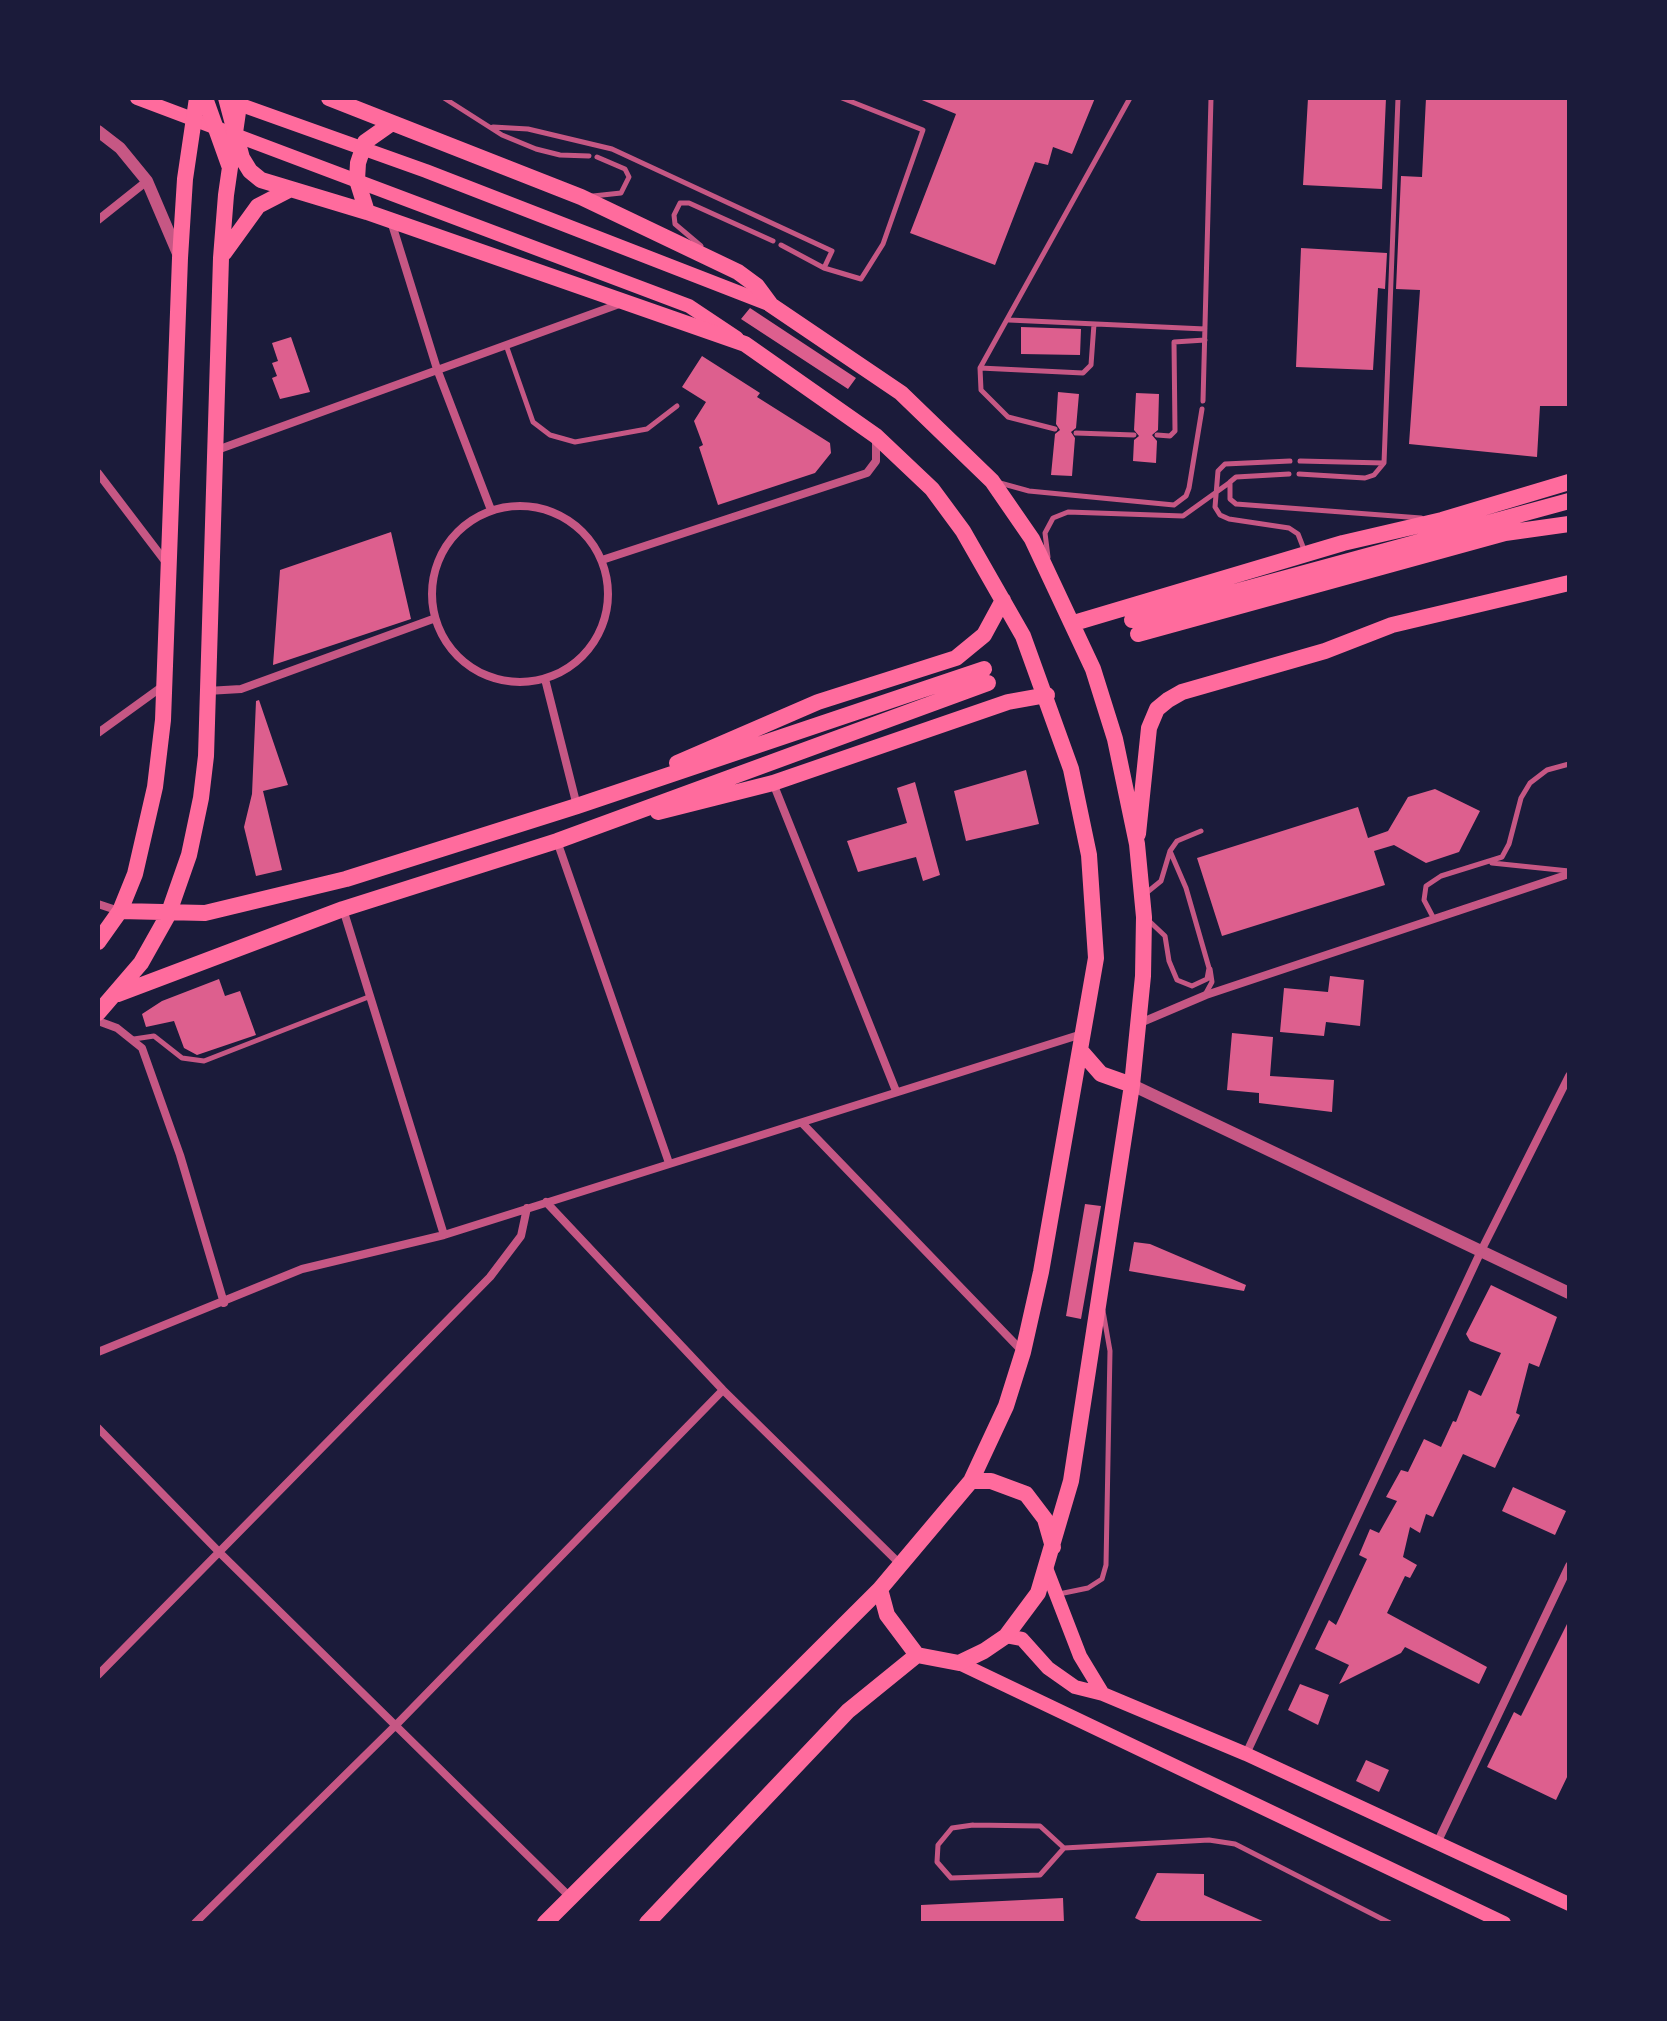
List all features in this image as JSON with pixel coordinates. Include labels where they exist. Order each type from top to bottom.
[{"type":"main road","points":[[137,98],[689,306],[876,436],[932,489],[963,531],[1023,636],[1044,689],[1081,807],[1094,899],[1096,958],[1041,1272],[1023,1352],[1006,1406],[971,1481],[880,1589],[545,1923]]},
{"type":"main road","points":[[98,942],[120,911],[135,874],[150,816],[163,720],[180,258],[185,179],[197,98]]},
{"type":"main road","points":[[205,98],[229,167]]},
{"type":"main road","points":[[224,98],[234,135],[250,171],[261,180],[367,212],[745,344]]},
{"type":"main road","points":[[224,98],[426,171],[771,305],[901,393],[992,481],[1032,539],[1076,627],[1115,739],[1137,844],[1144,917],[1140,1023],[1071,1481],[1053,1549],[1026,1613],[1006,1636],[959,1663]]},
{"type":"main road","points":[[98,1013],[141,963],[168,915],[189,855],[201,798],[206,756],[221,258],[229,167],[240,98]]},
{"type":"main road","points":[[329,98],[581,197],[738,272],[757,286],[771,305]]},
{"type":"main road","points":[[367,212],[357,180],[358,163],[365,142],[392,123]]},
{"type":"main road","points":[[221,258],[258,206],[269,196],[289,190]]},
{"type":"main road","points":[[1076,627],[1343,543],[1442,520],[1569,482]]},
{"type":"main road","points":[[1569,501],[1135,627],[1505,533],[1569,524]]},
{"type":"main road","points":[[1137,844],[1149,728],[1157,709],[1168,700],[1182,692],[1325,651],[1392,625],[1569,583]]},
{"type":"main road","points":[[602,797],[818,702],[956,658],[984,635],[1003,600]]},
{"type":"main road","points":[[116,994],[343,909],[557,841],[986,676],[346,879],[205,913],[168,915],[120,911]]},
{"type":"main road","points":[[601,822],[773,783],[1044,689]]},
{"type":"main road","points":[[1082,1042],[1101,1074],[1132,1085]]},
{"type":"main road","points":[[971,1481],[991,1481],[1026,1494],[1045,1519],[1053,1549]]},
{"type":"main road","points":[[1046,1568],[1059,1594],[1080,1656],[1103,1694]]},
{"type":"main road","points":[[880,1589],[887,1615],[917,1655],[959,1663],[1504,1923]]},
{"type":"main road","points":[[1006,1636],[1022,1639],[1065,1682],[1085,1692],[1103,1694],[1246,1754],[1569,1904]]},
{"type":"main road","points":[[647,1923],[831,1727],[917,1655]]},
{"type":"street","points":[[98,131],[120,148],[147,181],[180,258]]},
{"type":"street","points":[[98,220],[147,181]]},
{"type":"street","points":[[391,221],[437,369],[491,510]]},
{"type":"street","points":[[217,450],[629,301]]},
{"type":"street","points":[[602,560],[867,473],[876,461],[876,436]]},
{"type":"street","points":[[99,476],[167,564]]},
{"type":"street","points":[[518,505],[549,510],[576,525],[602,560],[608,580],[607,614],[592,647],[567,670],[545,679],[525,683],[484,675],[451,650],[433,619],[433,573],[439,557],[462,526],[491,510],[518,505]]},
{"type":"street","points":[[207,691],[241,689],[433,619]]},
{"type":"street","points":[[545,679],[577,806]]},
{"type":"street","points":[[98,733],[164,685]]},
{"type":"street","points":[[773,783],[896,1091]]},
{"type":"street","points":[[557,841],[669,1163]]},
{"type":"street","points":[[1140,1023],[1206,995],[1569,872]]},
{"type":"street","points":[[98,904],[120,911]]},
{"type":"street","points":[[343,909],[444,1235]]},
{"type":"street","points":[[98,1021],[134,1039],[142,1048],[180,1155],[224,1303]]},
{"type":"street","points":[[98,1352],[302,1269],[444,1235],[896,1091],[1082,1042]]},
{"type":"street","points":[[1246,1754],[1481,1251],[1569,1076]]},
{"type":"street","points":[[1132,1085],[1569,1293]]},
{"type":"street","points":[[802,1123],[1023,1352]]},
{"type":"street","points":[[546,1202],[723,1390],[901,1564]]},
{"type":"street","points":[[98,1675],[490,1277],[521,1236],[527,1208]]},
{"type":"street","points":[[195,1923],[396,1725],[723,1390]]},
{"type":"street","points":[[98,1428],[220,1553],[570,1897]]},
{"type":"street","points":[[1438,1841],[1569,1566]]},
{"type":"lane","points":[[444,98],[502,135],[536,149],[560,155],[593,156],[625,169],[629,177],[625,189],[617,195],[581,197]]},
{"type":"lane","points":[[781,245],[824,268],[861,279],[883,244],[923,130],[842,98]]},
{"type":"lane","points":[[1055,429],[1008,417],[981,390],[980,368],[1130,98]]},
{"type":"lane","points":[[1203,401],[1211,98]]},
{"type":"lane","points":[[1299,474],[1365,478],[1374,475],[1384,463],[1398,98]]},
{"type":"lane","points":[[493,127],[528,129],[612,149],[832,251],[824,268]]},
{"type":"lane","points":[[738,272],[680,232],[674,215],[680,203],[689,203],[773,241]]},
{"type":"lane","points":[[1009,320],[1205,329]]},
{"type":"lane","points":[[980,368],[1083,373],[1091,365],[1094,324]]},
{"type":"lane","points":[[1157,435],[1170,436],[1175,431],[1174,342],[1205,340]]},
{"type":"lane","points":[[506,344],[533,422],[550,435],[575,442],[647,429],[677,406]]},
{"type":"lane","points":[[992,481],[1029,491],[1174,505],[1186,496],[1189,488],[1202,409]]},
{"type":"lane","points":[[1076,433],[1134,435]]},
{"type":"lane","points":[[1290,461],[1225,464],[1218,471],[1214,494],[1220,515],[1289,528],[1298,534],[1306,555]]},
{"type":"lane","points":[[1300,461],[1384,463]]},
{"type":"lane","points":[[1056,589],[1045,533],[1053,518],[1068,512],[1183,516],[1242,475],[1289,474]]},
{"type":"lane","points":[[1230,482],[1230,499],[1236,504],[1442,520]]},
{"type":"lane","points":[[1434,920],[1424,900],[1424,890],[1431,882],[1502,857],[1509,844],[1521,798],[1530,783],[1547,770],[1569,764]]},
{"type":"lane","points":[[1142,895],[1158,885],[1170,851],[1177,841],[1201,831]]},
{"type":"lane","points":[[1170,851],[1209,968],[1212,982],[1206,995]]},
{"type":"lane","points":[[1491,863],[1569,872]]},
{"type":"lane","points":[[1163,875],[1170,867],[1178,869]]},
{"type":"lane","points":[[1144,917],[1162,930],[1177,980],[1184,984],[1198,984],[1207,979],[1209,968]]},
{"type":"lane","points":[[134,1039],[154,1036],[182,1058],[204,1061],[246,1047],[278,1029],[372,996]]},
{"type":"lane","points":[[1059,1594],[1088,1588],[1102,1579],[1106,1565],[1110,1351],[1099,1291]]},
{"type":"lane","points":[[1064,1848],[1040,1826],[973,1825],[952,1828],[938,1845],[937,1862],[951,1878],[1040,1875],[1064,1848],[1209,1840],[1235,1844],[1390,1923]]},
{"type":"building","points":[[917,98],[1095,98],[1072,154],[1053,147],[1048,165],[1035,162],[995,265],[910,233],[956,114]]},
{"type":"building","points":[[1308,98],[1386,98],[1382,189],[1303,185]]},
{"type":"building","points":[[1426,98],[1569,98],[1569,406],[1540,406],[1537,457],[1409,444],[1420,290],[1396,289],[1401,176],[1422,177]]},
{"type":"building","points":[[1301,248],[1387,253],[1385,289],[1378,288],[1373,370],[1296,367]]},
{"type":"building","points":[[750,308],[856,378],[848,389],[741,319]]},
{"type":"building","points":[[1021,327],[1081,329],[1080,355],[1021,354]]},
{"type":"building","points":[[291,337],[310,392],[280,399],[272,378],[277,376],[272,363],[278,361],[272,343]]},
{"type":"building","points":[[702,356],[760,393],[757,397],[830,443],[831,453],[815,473],[718,505],[694,421],[706,402],[682,387]]},
{"type":"building","points":[[1058,392],[1079,394],[1076,428],[1071,432],[1075,438],[1072,476],[1051,475],[1055,434],[1060,430],[1056,424]]},
{"type":"building","points":[[1136,393],[1159,394],[1158,430],[1152,435],[1157,441],[1156,463],[1133,461],[1134,440],[1139,436],[1134,430]]},
{"type":"building","points":[[391,532],[411,619],[273,665],[280,570]]},
{"type":"building","points":[[259,700],[288,785],[263,791],[282,870],[256,876],[244,827],[252,794],[256,701]]},
{"type":"building","points":[[1026,770],[1039,824],[966,841],[954,791]]},
{"type":"building","points":[[915,782],[940,875],[923,881],[916,857],[858,872],[847,841],[907,823],[897,788]]},
{"type":"building","points":[[1435,789],[1480,811],[1459,852],[1426,863],[1394,845],[1374,851],[1385,885],[1222,936],[1197,858],[1358,807],[1368,838],[1388,831],[1408,797]]},
{"type":"building","points":[[1330,976],[1364,980],[1360,1026],[1326,1022],[1324,1036],[1280,1032],[1284,988],[1328,992]]},
{"type":"building","points":[[219,979],[225,996],[240,991],[256,1035],[197,1055],[184,1048],[174,1021],[146,1027],[142,1014],[162,1001]]},
{"type":"building","points":[[1232,1033],[1273,1037],[1270,1076],[1334,1080],[1332,1112],[1259,1103],[1259,1093],[1227,1090]]},
{"type":"building","points":[[1085,1204],[1101,1206],[1081,1319],[1066,1316]]},
{"type":"building","points":[[1134,1242],[1150,1244],[1246,1285],[1244,1291],[1129,1271]]},
{"type":"building","points":[[1491,1285],[1557,1317],[1539,1367],[1529,1363],[1516,1413],[1520,1415],[1495,1468],[1463,1454],[1433,1517],[1426,1514],[1420,1533],[1410,1527],[1403,1557],[1417,1565],[1410,1578],[1405,1576],[1387,1613],[1487,1667],[1479,1684],[1405,1647],[1401,1653],[1339,1684],[1349,1665],[1315,1649],[1329,1620],[1336,1625],[1367,1559],[1359,1555],[1370,1529],[1379,1533],[1397,1501],[1386,1497],[1401,1470],[1408,1472],[1424,1439],[1441,1447],[1453,1421],[1456,1422],[1469,1390],[1481,1396],[1501,1353],[1470,1341],[1466,1334]]},
{"type":"building","points":[[1513,1487],[1566,1511],[1555,1535],[1502,1511]]},
{"type":"building","points":[[1569,1620],[1569,1773],[1556,1800],[1487,1767],[1514,1712],[1521,1716]]},
{"type":"building","points":[[1300,1684],[1329,1695],[1318,1725],[1288,1710]]},
{"type":"building","points":[[1366,1760],[1389,1770],[1379,1792],[1356,1781]]},
{"type":"building","points":[[1157,1873],[1204,1874],[1204,1895],[1267,1923],[1145,1923],[1135,1918]]},
{"type":"building","points":[[1063,1898],[1064,1923],[921,1923],[921,1905]]}]
